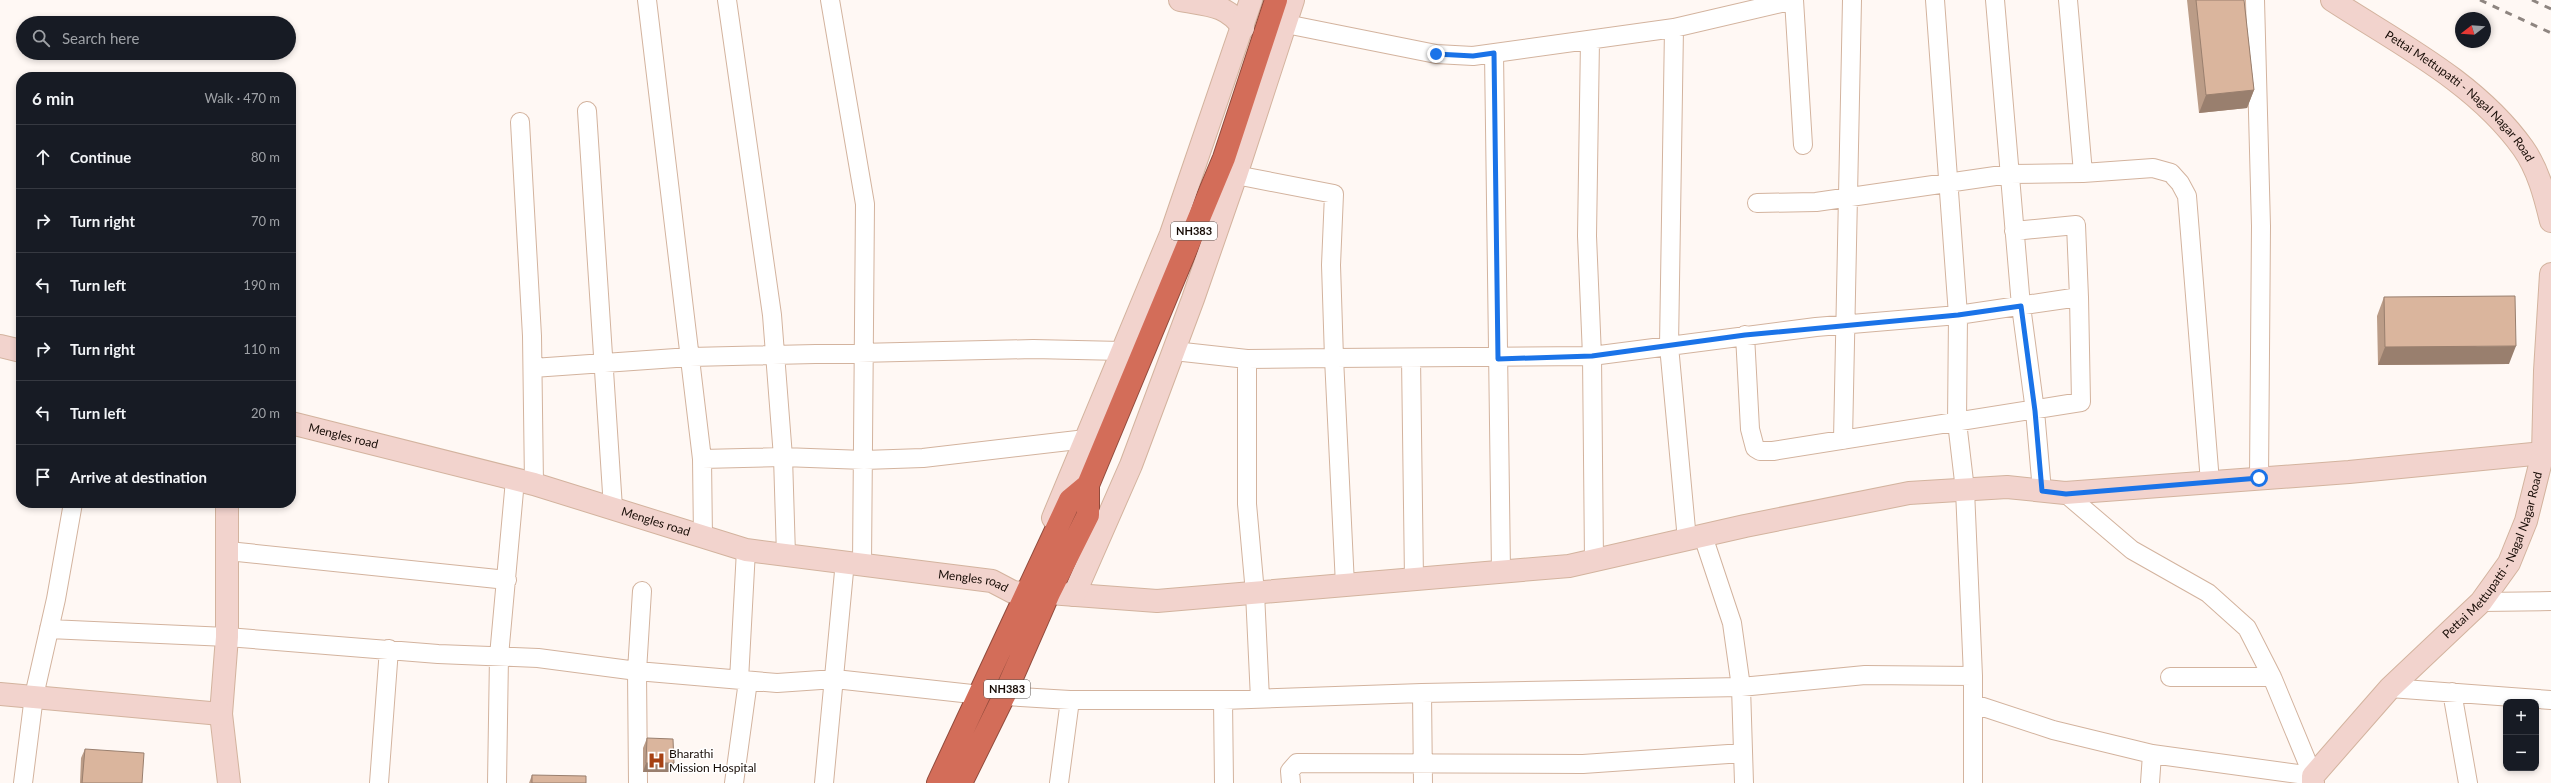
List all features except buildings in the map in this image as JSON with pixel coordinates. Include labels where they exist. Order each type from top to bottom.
[{"type":"highway","name":"NH383","points":[[1092,448],[1224,158],[1276,0]]},
{"type":"highway","points":[[1049,593],[1088,515],[1088,484],[1092,448]]},
{"type":"highway","points":[[1020,592],[1070,500],[1088,484]]},
{"type":"highway","name":"NH383","points":[[938,783],[980,694],[1020,592]]},
{"type":"highway","name":"NH383","points":[[961,783],[1004,696],[1049,593]]},
{"type":"main road","points":[[1180,0],[1219,7],[1235,16],[1243,28]]},
{"type":"main road","points":[[1020,592],[1092,448],[1122,351],[1171,234],[1243,28],[1251,0]]},
{"type":"main road","points":[[1074,595],[1131,465],[1174,351],[1236,175],[1293,0]]},
{"type":"main road","name":"Pettai Mettupatti - Nagal Nagar Road","points":[[2332,0],[2465,86],[2498,116],[2524,149],[2545,194],[2551,221]]},
{"type":"main road","name":"Pettai Mettupatti - Nagal Nagar Road","points":[[2313,780],[2390,688],[2481,602],[2510,563],[2526,521],[2544,453],[2551,274]]},
{"type":"main road","points":[[0,346],[16,350]]},
{"type":"main road","name":"Mengles road","points":[[296,424],[524,482],[613,508],[703,538],[746,550],[854,562],[992,581],[1020,592]]},
{"type":"main road","points":[[1049,593],[1157,601],[1569,566],[1909,493],[2007,487],[2066,494],[2544,453]]},
{"type":"main road","points":[[227,508],[227,637],[222,714],[229,783]]},
{"type":"main road","points":[[0,694],[222,714]]},
{"type":"street","points":[[647,0],[702,459],[703,538]]},
{"type":"street","points":[[727,0],[759,213],[772,315],[783,457],[786,555]]},
{"type":"street","points":[[824,783],[835,679],[854,562],[864,460],[865,353],[865,204],[830,0]]},
{"type":"street","points":[[1286,24],[1436,54],[1473,56],[1674,28],[1794,0],[1803,145]]},
{"type":"street","points":[[1843,440],[1852,0]]},
{"type":"street","points":[[1935,0],[1946,183],[1958,315],[1957,422],[1965,490],[1974,704],[1973,783]]},
{"type":"street","points":[[1995,0],[2021,306],[2035,411],[2042,491]]},
{"type":"street","points":[[2068,0],[2082,173]]},
{"type":"street","points":[[2254,0],[2261,226],[2259,478]]},
{"type":"street","points":[[1674,28],[1669,346],[1679,477],[1695,538],[1732,623],[1741,687],[1744,783]]},
{"type":"street","points":[[1590,40],[1587,236],[1592,356],[1594,561]]},
{"type":"street","points":[[1494,53],[1501,571]]},
{"type":"street","points":[[587,111],[613,508]]},
{"type":"street","points":[[497,783],[499,656],[507,580],[524,482],[533,368],[520,122]]},
{"type":"street","points":[[1757,203],[1816,202],[1848,199],[2009,174],[2082,173],[2152,168],[2171,173],[2180,183],[2187,196],[2210,482]]},
{"type":"street","points":[[1236,175],[1334,194],[1331,265],[1345,585]]},
{"type":"street","points":[[1745,335],[1750,429],[1755,448],[1760,451],[1773,451],[2035,411],[2081,402],[2076,225],[2014,231]]},
{"type":"street","points":[[1174,351],[1247,360],[1334,358],[1498,359],[1592,356],[1745,335],[1958,315],[2079,297]]},
{"type":"street","points":[[533,368],[604,361],[690,357],[1033,349],[1122,351]]},
{"type":"street","points":[[1411,358],[1414,579]]},
{"type":"street","points":[[1247,360],[1247,504],[1255,593],[1260,699]]},
{"type":"street","points":[[702,459],[783,457],[864,460],[1092,448]]},
{"type":"street","points":[[2066,494],[2132,550],[2208,594],[2247,628],[2272,677],[2313,780]]},
{"type":"street","points":[[23,783],[34,696],[49,629],[72,508]]},
{"type":"street","points":[[228,550],[507,580]]},
{"type":"street","points":[[734,783],[744,680],[746,550]]},
{"type":"street","points":[[638,783],[637,671],[642,591]]},
{"type":"street","points":[[2481,602],[2551,601]]},
{"type":"street","points":[[49,629],[227,637],[538,658],[637,671],[777,683],[835,679],[980,694]]},
{"type":"street","points":[[380,783],[389,649]]},
{"type":"street","points":[[1004,696],[1070,700],[1223,700],[1422,693],[1741,687],[1865,675],[1973,676]]},
{"type":"street","points":[[2170,677],[2272,677]]},
{"type":"street","points":[[2390,688],[2551,700]]},
{"type":"street","points":[[2452,692],[2468,783]]},
{"type":"street","points":[[1422,693],[1423,783]]},
{"type":"street","points":[[1059,783],[1070,700]]},
{"type":"street","points":[[1223,700],[1224,783]]},
{"type":"street","points":[[1974,704],[2053,730],[2152,754],[2313,780]]},
{"type":"street","points":[[1291,783],[1290,771],[1297,763],[1422,765],[1583,764],[1743,753]]},
{"type":"street","points":[[2150,783],[2152,754]]},
{"type":"railway","points":[[2480,0],[2551,33]]},
{"type":"railway","points":[[2532,0],[2551,9]]},
{"type":"place","name":"Bharathi Mission Hospital","points":[[656,761]]},
{"type":"route","points":[[1436,54],[1473,56],[1494,53],[1498,359],[1592,356],[1745,335],[1816,327],[1845,326],[1958,315],[2021,306],[2035,411],[2042,491],[2066,494],[2259,478]]}]
